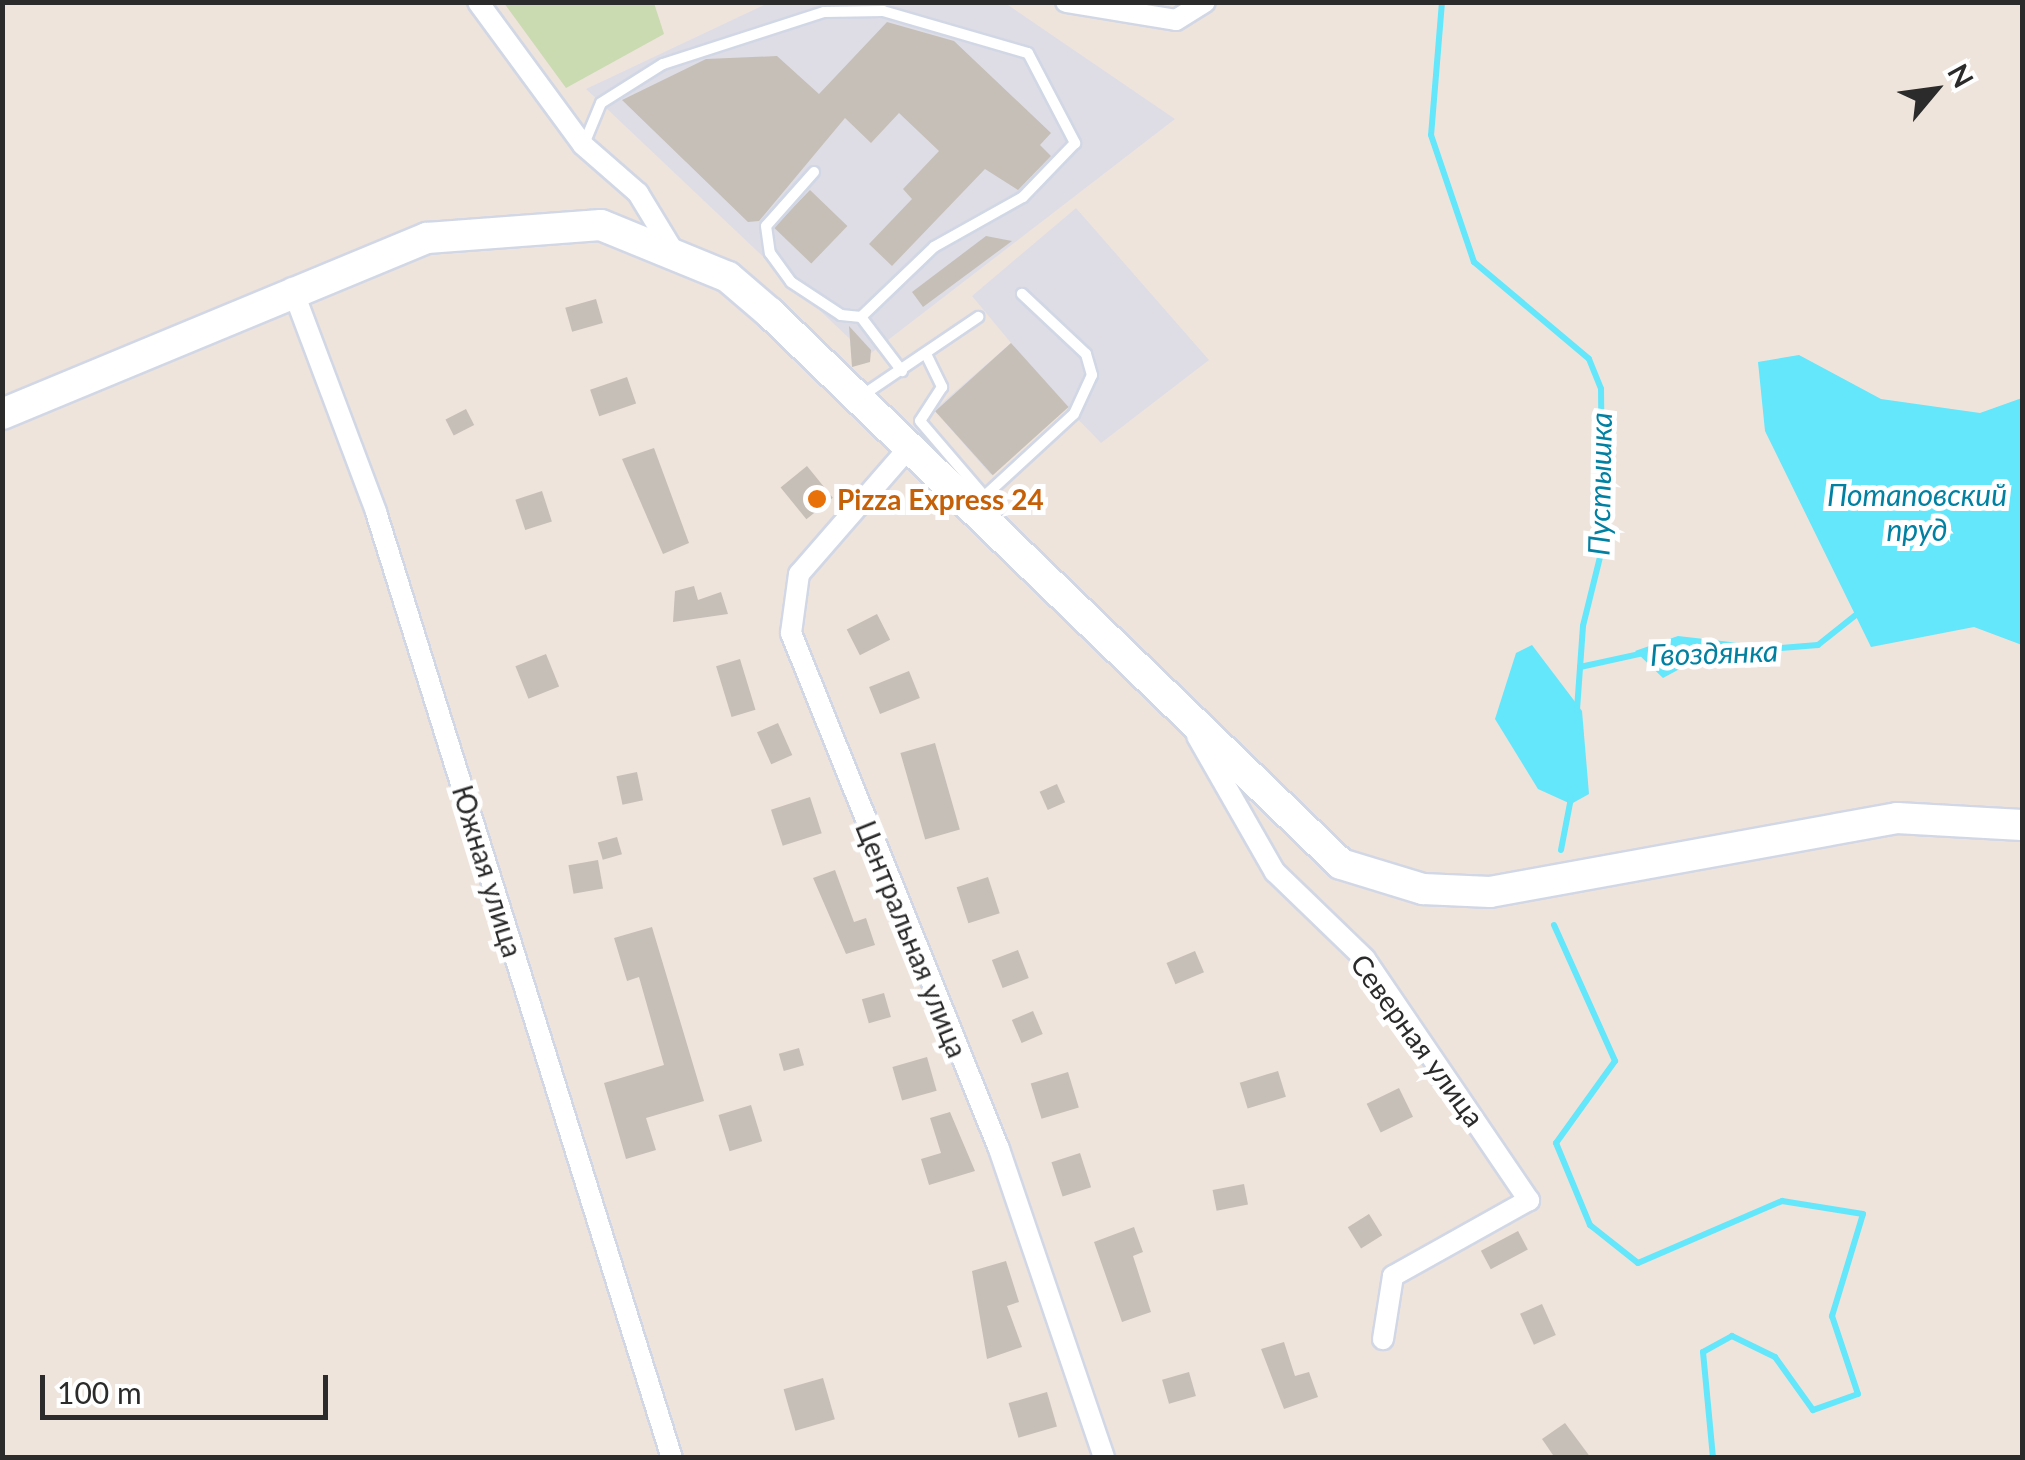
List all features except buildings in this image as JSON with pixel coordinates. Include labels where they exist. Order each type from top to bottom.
[{"type":"main road","points":[[2,414],[292,288],[427,238],[513,227],[601,225],[672,250],[742,289],[906,451],[978,503],[1341,864],[1423,889],[1533,887],[1897,818],[2022,825]]},
{"type":"street","points":[[478,2],[584,144],[638,193],[672,250]]},
{"type":"street","points":[[1066,2],[1176,20],[1205,2]]},
{"type":"street","name":"Южная улица","points":[[292,288],[376,512],[672,1458]]},
{"type":"street","name":"Центральная улица","points":[[906,451],[798,574],[791,633],[999,1149],[1104,1458]]},
{"type":"street","name":"Северная улица","points":[[1178,704],[1275,872],[1365,959],[1529,1200],[1393,1276],[1382,1339]]},
{"type":"lane","points":[[584,144],[601,103],[664,64],[824,12],[884,10],[1028,53],[1075,142],[1023,197],[934,247],[861,317]]},
{"type":"lane","points":[[814,172],[766,226],[770,253],[792,282],[841,315],[861,317],[902,371]]},
{"type":"lane","points":[[926,354],[942,388],[920,422],[978,503],[1074,414],[1092,375],[1086,354],[1022,294]]},
{"type":"lane","points":[[854,400],[978,316]]},
{"type":"shaded area","points":[[768,3],[1005,3],[1175,119],[853,367],[850,339],[586,89]]},
{"type":"shaded area","points":[[1076,208],[1209,360],[1101,443],[1067,408],[991,475],[934,410],[1011,343],[972,296]]},
{"type":"green space","points":[[504,3],[654,3],[664,34],[566,88]]},
{"type":"water","name":"Потаповский пруд","points":[[1799,355],[1881,399],[1980,413],[2022,398],[2022,645],[1974,627],[1871,647],[1765,431],[1758,362]]},
{"type":"water","points":[[1678,636],[1739,643],[1761,656],[1687,665],[1663,678],[1635,651]]},
{"type":"water","points":[[1532,645],[1582,711],[1589,794],[1571,804],[1538,789],[1495,719],[1516,653]]},
{"type":"waterway","name":"Пустышка","points":[[1442,2],[1431,135],[1474,262],[1589,359],[1601,389],[1603,545],[1583,626],[1577,710]]},
{"type":"waterway","name":"Гвоздянка","points":[[1746,651],[1818,645],[1857,614]]},
{"type":"waterway","name":"Гвоздянка","points":[[1580,667],[1644,653]]},
{"type":"waterway","name":"Гвоздянка","points":[[1561,850],[1571,798]]},
{"type":"waterway","name":"Гвоздянка","points":[[1554,925],[1615,1061],[1556,1143],[1590,1225],[1638,1263],[1782,1201],[1863,1214],[1832,1316],[1858,1394],[1813,1410],[1775,1357],[1732,1336],[1703,1352],[1713,1458]]},
{"type":"place","name":"Pizza Express 24","points":[[817,499]]}]
